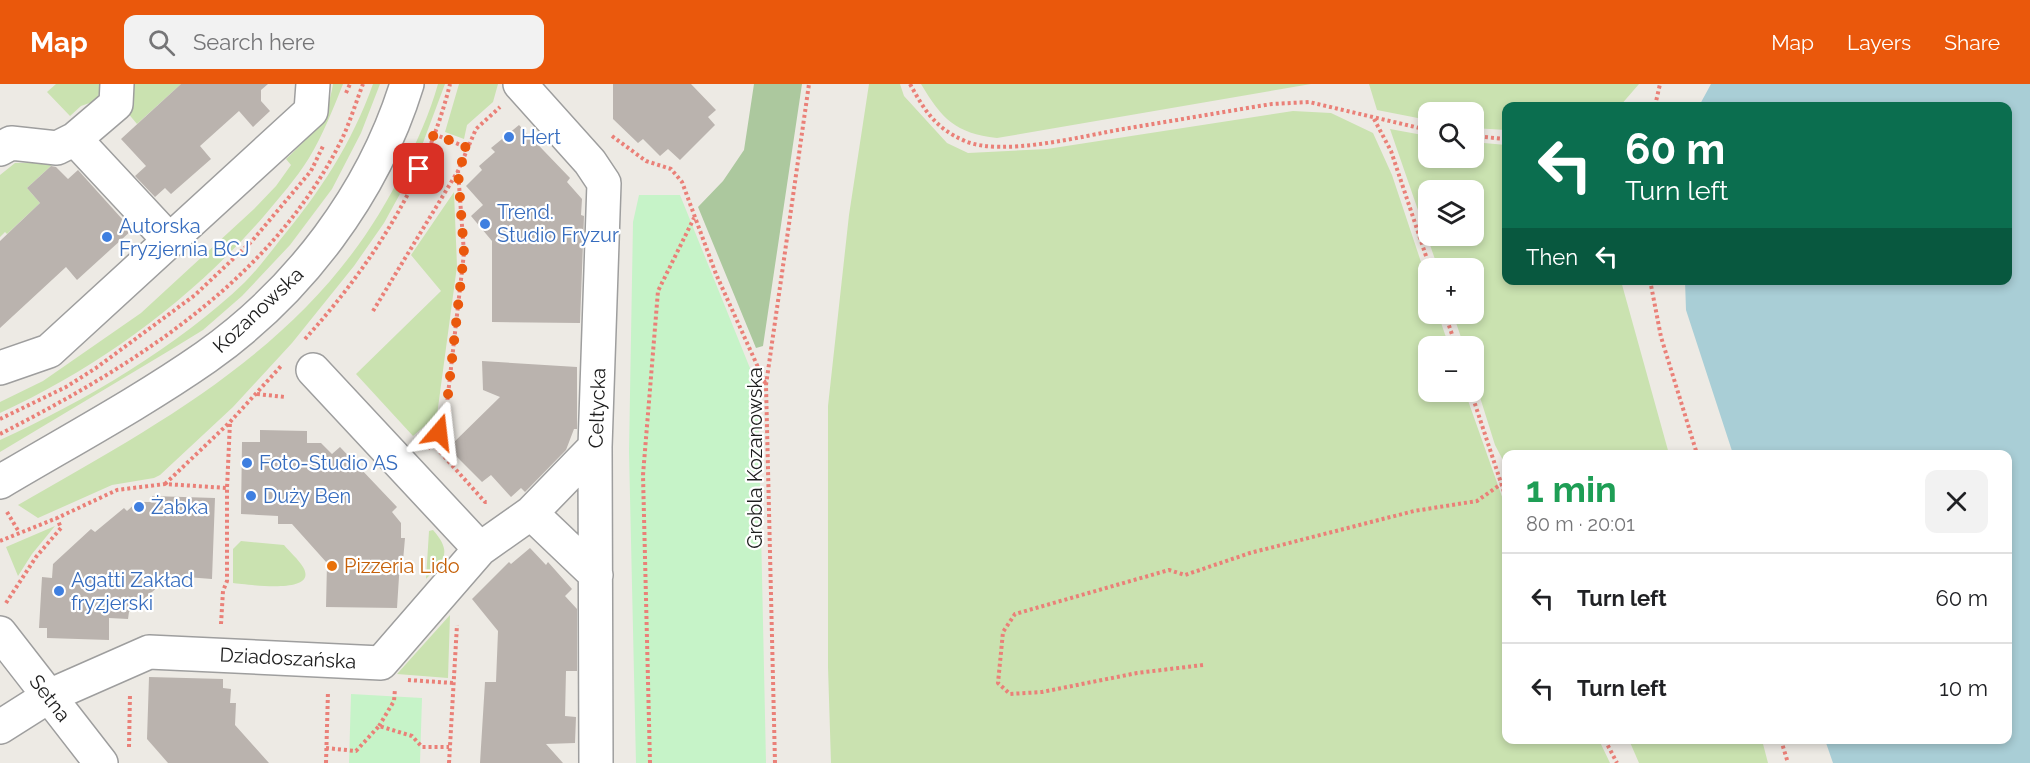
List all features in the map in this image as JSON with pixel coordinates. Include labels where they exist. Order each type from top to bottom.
[{"type":"street","points":[[0,149],[11,143],[57,148],[75,139],[116,104],[117,84]]},
{"type":"street","points":[[0,368],[49,351],[311,111],[314,84]]},
{"type":"street","name":"Kozanowska","points":[[2,494],[199,362],[245,326],[279,295],[307,264],[355,200],[388,135],[407,84]]},
{"type":"street","name":"Celtycka","points":[[520,85],[590,162],[604,183],[595,447],[597,763]]},
{"type":"street","points":[[75,139],[170,241]]},
{"type":"street","points":[[299,359],[480,549]]},
{"type":"street","name":"Dziadoszańska","points":[[0,727],[48,696],[149,652],[381,663],[480,549],[531,513],[595,447]]},
{"type":"street","points":[[531,513],[596,575]]},
{"type":"street","name":"Setna","points":[[0,633],[48,696],[115,758]]},
{"type":"path","points":[[345,96],[350,84]]},
{"type":"path","points":[[0,434],[79,393],[131,361],[179,327],[237,279],[279,232],[320,178],[342,138],[363,84]]},
{"type":"path","points":[[165,484],[256,394],[299,359],[374,252],[397,215],[434,134],[450,84]]},
{"type":"path","name":"Grobla Kozanowska","points":[[776,763],[766,386],[809,84]]},
{"type":"path","points":[[910,84],[929,117],[946,131],[968,142],[994,146],[1047,142],[1272,104],[1309,102],[1418,128]]},
{"type":"path","points":[[1655,102],[1660,84]]},
{"type":"path","points":[[372,310],[458,171],[476,129],[520,85]]},
{"type":"path","points":[[1374,118],[1391,151],[1427,258]]},
{"type":"path","points":[[603,130],[646,161],[671,169],[682,182],[716,274],[766,386]]},
{"type":"path","points":[[434,134],[468,148]]},
{"type":"path","points":[[1484,137],[1502,139]]},
{"type":"path","points":[[0,419],[66,387],[96,368],[195,295],[252,241],[310,171],[324,143]]},
{"type":"path","points":[[412,476],[445,421],[464,253],[458,171]]},
{"type":"path","points":[[650,763],[643,475],[658,291],[694,218]]},
{"type":"path","points":[[1651,285],[1661,337],[1696,450]]},
{"type":"path","points":[[256,394],[285,397]]},
{"type":"path","points":[[1203,665],[1137,673],[1042,692],[1010,694],[998,682],[1003,632],[1015,614],[1169,570],[1185,575],[1250,553],[1402,514],[1477,501],[1501,484],[1474,402]]},
{"type":"path","points":[[220,655],[223,591],[227,581],[230,422]]},
{"type":"path","points":[[432,443],[485,502],[516,505],[531,513]]},
{"type":"path","points":[[0,541],[117,490],[165,484],[227,488]]},
{"type":"path","points":[[2,494],[19,532]]},
{"type":"path","points":[[0,601],[4,607],[36,557],[61,528],[57,518]]},
{"type":"path","points":[[449,763],[458,614]]},
{"type":"path","points":[[326,763],[329,660]]},
{"type":"path","points":[[326,748],[356,751],[379,726],[394,701],[396,679]]},
{"type":"path","points":[[115,758],[130,687]]},
{"type":"path","points":[[379,726],[412,736],[422,747],[449,747]]},
{"type":"path","points":[[1607,744],[1617,763]]},
{"type":"path","points":[[1782,744],[1788,763]]},
{"type":"green space","points":[[56,84],[100,84],[98,100],[81,106],[70,116],[47,92]]},
{"type":"green space","points":[[128,84],[181,84],[137,124],[127,112]]},
{"type":"green space","points":[[333,84],[343,84],[309,158],[264,216],[236,246],[175,303],[142,328],[73,374],[0,413],[0,402],[43,381],[141,313],[254,209],[276,186],[291,165],[286,159],[317,126],[327,107]]},
{"type":"green space","points":[[373,84],[380,84],[361,133],[332,189],[290,245],[242,296],[203,330],[0,452],[0,440],[64,408],[129,371],[191,328],[245,282],[295,222],[334,166],[365,106]]},
{"type":"green space","points":[[438,84],[445,84],[412,172],[384,223],[354,266],[292,343],[233,407],[154,478],[112,485],[38,518],[18,505],[132,439],[187,404],[239,366],[287,325],[331,279],[371,227],[409,158]]},
{"type":"green space","points":[[459,84],[498,84],[493,102],[467,125],[464,139],[445,132]]},
{"type":"green space","points":[[754,84],[802,84],[763,346],[756,348],[698,207],[723,181],[744,150]]},
{"type":"green space","points":[[869,84],[900,84],[904,96],[947,143],[968,153],[1047,149],[1293,111],[1331,113],[1373,133],[1392,175],[1420,258],[1418,324],[1441,324],[1446,336],[1418,336],[1418,402],[1469,402],[1502,497],[1502,744],[1601,744],[1610,763],[831,763],[828,667],[828,406],[849,215]]},
{"type":"green space","points":[[921,84],[1311,84],[997,138],[970,132],[951,122],[943,115]]},
{"type":"green space","points":[[1369,84],[1639,84],[1623,102],[1502,102],[1502,130],[1484,129],[1484,102],[1418,102],[1418,118],[1377,110]]},
{"type":"green space","points":[[1390,129],[1418,134],[1418,168],[1484,168],[1484,143],[1502,145],[1502,285],[1622,285],[1668,450],[1502,450],[1502,458],[1495,445],[1481,402],[1484,402],[1484,336],[1461,336],[1456,324],[1484,324],[1484,258],[1435,258],[1430,246],[1484,246],[1484,180],[1418,180],[1418,210]]},
{"type":"green space","points":[[51,162],[53,164],[27,188],[40,203],[7,234],[5,232],[0,237],[0,175],[15,163]]},
{"type":"green space","points":[[454,192],[457,266],[437,415],[413,436],[356,374],[441,291],[411,255]]},
{"type":"green space","points":[[639,195],[680,195],[758,388],[766,763],[636,763],[629,452],[633,222]]},
{"type":"green space","points":[[55,526],[32,554],[18,576],[6,547]]},
{"type":"green space","points":[[433,530],[443,545],[444,556],[426,579],[429,531]]},
{"type":"green space","points":[[241,541],[284,545],[301,564],[305,576],[301,582],[291,585],[265,586],[233,583],[233,549]]},
{"type":"green space","points":[[450,615],[448,678],[397,674]]},
{"type":"green space","points":[[351,694],[422,698],[420,763],[349,763]]},
{"type":"green space","points":[[1631,744],[1763,744],[1768,763],[1639,763]]},
{"type":"water","points":[[1711,84],[2030,84],[2030,763],[1833,763],[1826,744],[2012,744],[2012,450],[1732,450],[1686,310],[1685,285],[2012,285],[2012,102],[1701,102]]},
{"type":"building","points":[[181,84],[268,84],[261,90],[261,101],[270,111],[253,127],[239,111],[200,146],[211,159],[171,194],[165,188],[155,197],[135,176],[146,166],[121,139]]},
{"type":"building","points":[[613,84],[691,84],[716,110],[708,117],[715,125],[680,160],[668,149],[660,156],[643,139],[638,143],[613,119]]},
{"type":"building","points":[[519,125],[570,178],[567,182],[582,199],[581,215],[584,216],[580,323],[492,322],[492,241],[471,216],[483,205],[466,186],[482,170],[479,166],[495,152],[491,148]]},
{"type":"building","points":[[51,166],[56,167],[68,179],[78,170],[132,230],[77,280],[66,267],[0,328],[0,241],[40,203],[27,188]]},
{"type":"building","points":[[482,361],[577,367],[577,429],[574,429],[566,450],[525,492],[521,488],[511,497],[491,475],[482,482],[448,448],[500,397],[483,390]]},
{"type":"building","points":[[260,430],[307,431],[307,443],[321,443],[332,454],[340,447],[397,507],[392,512],[401,523],[401,538],[405,538],[403,561],[400,561],[397,608],[326,607],[327,563],[292,524],[278,524],[278,516],[241,514],[242,442],[260,442]]},
{"type":"building","points":[[152,496],[215,498],[212,579],[186,577],[185,580],[167,579],[129,612],[128,619],[109,618],[109,640],[47,638],[47,628],[39,628],[42,577],[52,578],[53,564],[91,529],[95,532],[124,508],[127,511],[137,502],[152,502]]},
{"type":"building","points":[[530,548],[546,565],[548,562],[572,589],[565,596],[577,609],[577,671],[566,671],[565,716],[576,717],[575,743],[546,744],[563,763],[480,763],[485,682],[496,682],[498,631],[472,599],[509,562],[511,564]]},
{"type":"building","points":[[149,677],[223,679],[223,688],[231,689],[230,703],[236,703],[235,725],[269,763],[168,763],[147,739]]},
{"type":"place","name":"Hert","points":[[509,137]]},
{"type":"place","name":"Trend. Studio Fryzur","points":[[485,224]]},
{"type":"place","name":"Autorska Fryzjernia BCJ","points":[[107,237]]},
{"type":"place","name":"Foto-Studio AS","points":[[247,463]]},
{"type":"place","name":"Duży Ben","points":[[251,496]]},
{"type":"place","name":"Żabka","points":[[139,507]]},
{"type":"place","name":"Pizzeria Lido","points":[[332,566]]},
{"type":"place","name":"Agatti Zakład fryzjerski","points":[[59,591]]},
{"type":"route","points":[[419,169],[434,134],[468,148],[458,171],[464,253],[445,421],[439,432]]}]
